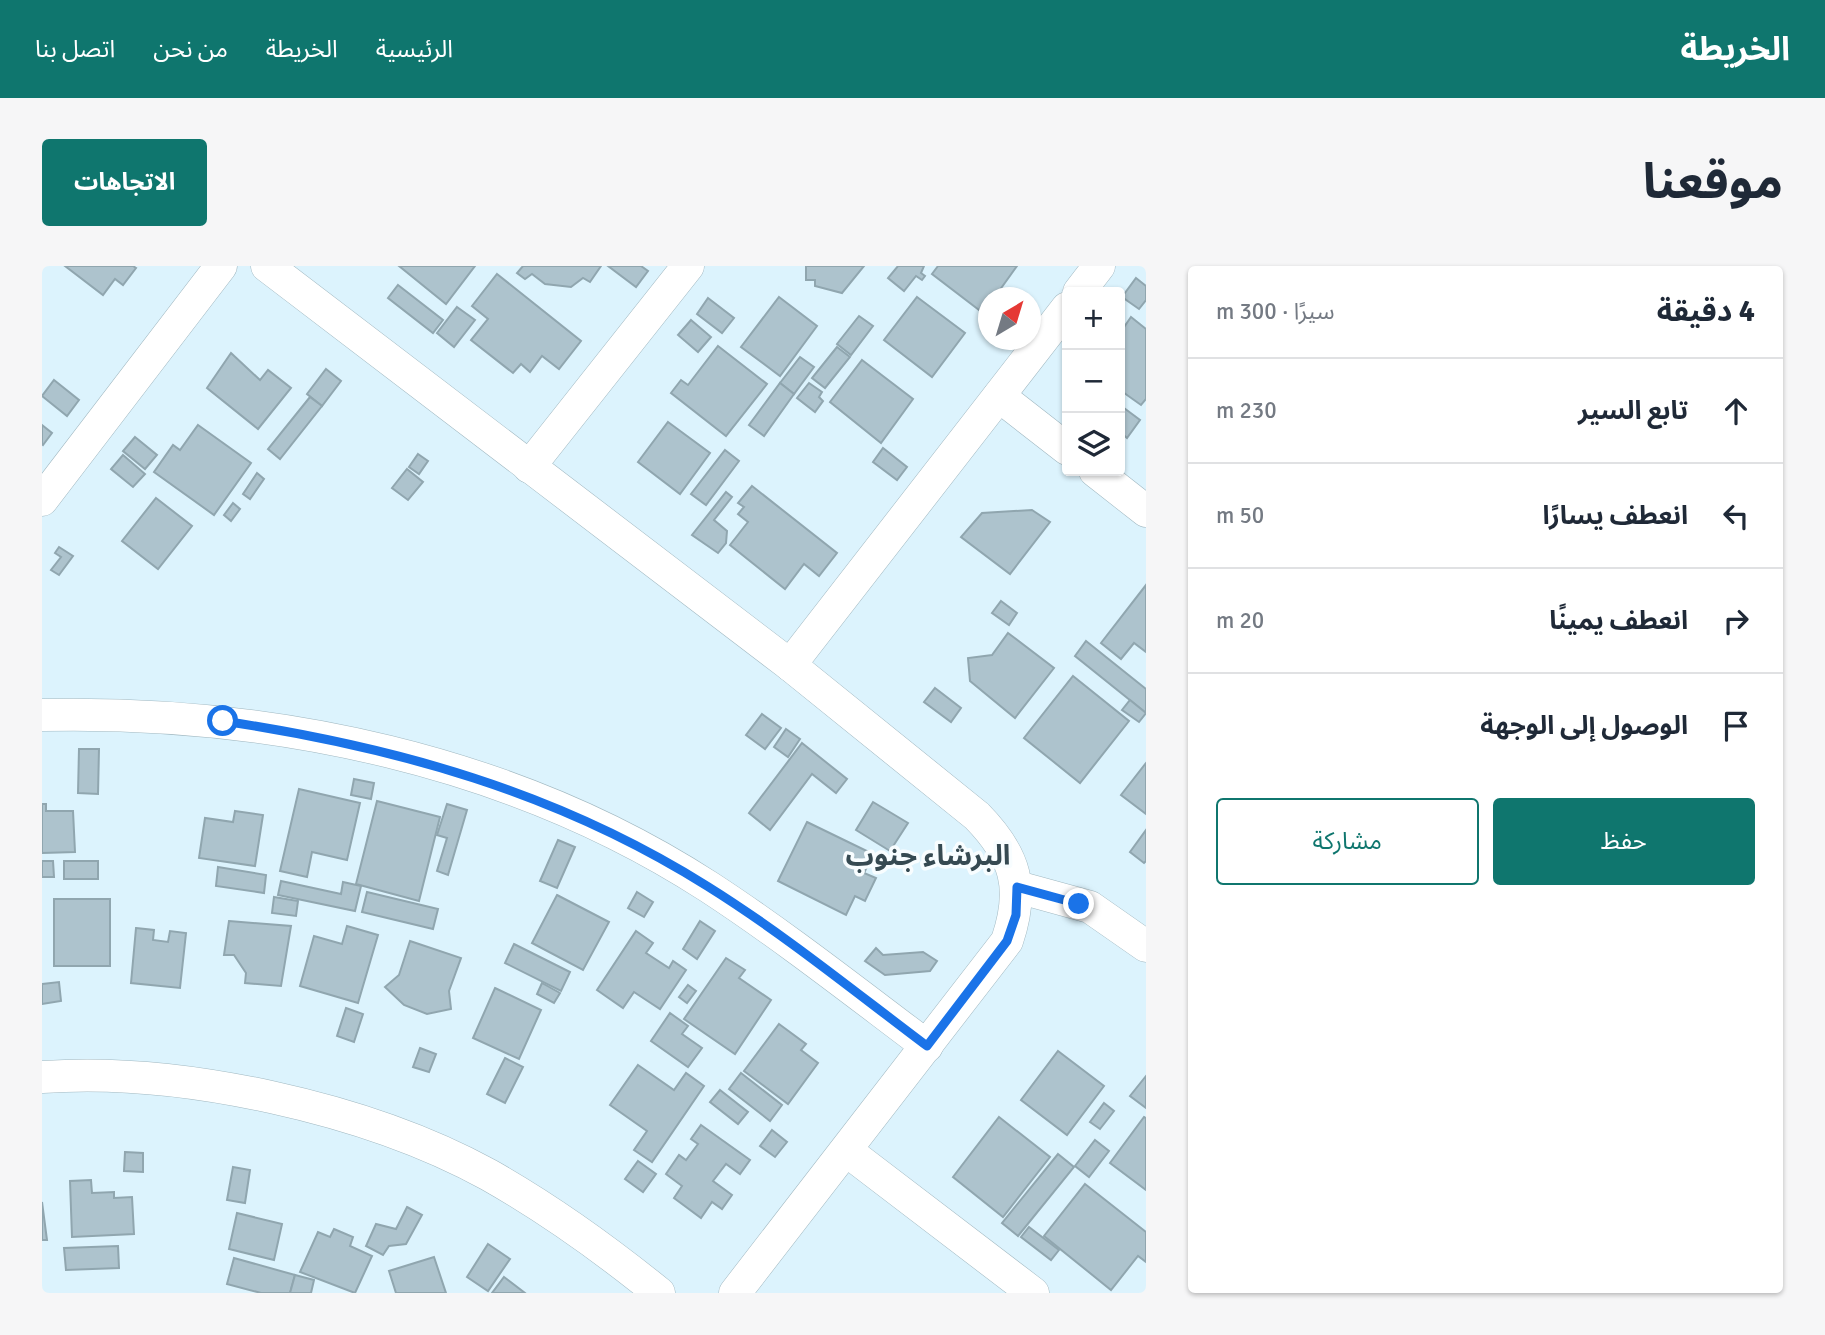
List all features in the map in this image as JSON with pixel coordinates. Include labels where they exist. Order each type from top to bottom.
[{"type":"street","points":[[42,500],[221,266]]},
{"type":"street","points":[[267,266],[790,665],[977,816],[997,836],[1010,860],[1017,887],[1016,915],[1007,941],[735,1293]]},
{"type":"street","points":[[529,467],[688,266]]},
{"type":"street","points":[[1083,287],[1099,266]]},
{"type":"street","points":[[790,665],[1062,314]]},
{"type":"street","points":[[999,396],[1062,445]]},
{"type":"street","points":[[1101,476],[1146,511]]},
{"type":"street","points":[[42,715],[120,713],[223,721],[325,736],[425,761],[522,794],[617,836],[707,886],[927,1046]]},
{"type":"street","points":[[1017,887],[1090,907],[1146,946]]},
{"type":"street","points":[[42,1076],[143,1078],[232,1090],[320,1110],[405,1138],[487,1174],[528,1199],[559,1218],[659,1293]]},
{"type":"street","points":[[847,1151],[1033,1293]]},
{"type":"building","points":[[65,266],[136,268],[123,285],[115,279],[103,295]]},
{"type":"building","points":[[399,266],[475,266],[446,304]]},
{"type":"building","points":[[523,266],[601,266],[590,282],[583,278],[571,287],[545,284],[532,274],[525,279],[517,273]]},
{"type":"building","points":[[608,266],[641,266],[648,271],[636,287]]},
{"type":"building","points":[[806,266],[864,266],[842,293],[815,286],[815,280],[806,280]]},
{"type":"building","points":[[898,266],[924,266],[921,273],[925,276],[922,280],[916,276],[904,291],[888,278]]},
{"type":"building","points":[[938,266],[1017,266],[1002,287],[978,287],[978,309],[932,274]]},
{"type":"building","points":[[497,274],[581,341],[559,369],[542,356],[530,372],[521,364],[513,373],[471,340],[488,319],[472,306]]},
{"type":"building","points":[[1136,278],[1146,286],[1146,300],[1139,309],[1125,299],[1125,293]]},
{"type":"building","points":[[398,285],[443,320],[433,333],[388,298]]},
{"type":"building","points":[[779,297],[817,326],[780,376],[741,347]]},
{"type":"building","points":[[917,297],[965,333],[932,377],[884,340]]},
{"type":"building","points":[[708,298],[734,318],[722,333],[697,314]]},
{"type":"building","points":[[457,307],[475,320],[454,347],[437,333]]},
{"type":"building","points":[[859,316],[873,326],[851,355],[837,344]]},
{"type":"building","points":[[1131,317],[1146,329],[1146,399],[1141,405],[1125,394],[1125,326]]},
{"type":"building","points":[[691,320],[711,337],[698,352],[678,335]]},
{"type":"building","points":[[718,346],[767,384],[726,436],[671,393],[681,380],[688,385]]},
{"type":"building","points":[[837,347],[850,357],[825,388],[812,378]]},
{"type":"building","points":[[231,353],[260,380],[268,370],[291,388],[258,429],[207,388]]},
{"type":"building","points":[[800,357],[814,367],[794,394],[780,383]]},
{"type":"building","points":[[862,360],[913,399],[881,443],[830,402]]},
{"type":"building","points":[[326,369],[341,381],[322,406],[307,394]]},
{"type":"building","points":[[54,380],[79,400],[67,416],[42,396]]},
{"type":"building","points":[[780,383],[794,394],[764,436],[749,425]]},
{"type":"building","points":[[809,383],[822,392],[819,397],[823,401],[815,412],[797,398]]},
{"type":"building","points":[[310,397],[322,406],[280,459],[268,449]]},
{"type":"building","points":[[1125,409],[1140,420],[1127,438],[1125,436]]},
{"type":"building","points":[[668,422],[710,453],[680,494],[638,462]]},
{"type":"building","points":[[42,425],[52,433],[43,445],[42,444]]},
{"type":"building","points":[[198,425],[251,463],[214,515],[154,472],[173,445],[180,450]]},
{"type":"building","points":[[135,437],[157,455],[145,469],[123,451]]},
{"type":"building","points":[[883,448],[907,467],[897,480],[873,462]]},
{"type":"building","points":[[725,450],[739,461],[706,505],[691,494]]},
{"type":"building","points":[[418,454],[428,461],[419,474],[409,467]]},
{"type":"building","points":[[123,455],[145,474],[133,487],[111,469]]},
{"type":"building","points":[[407,469],[423,482],[408,500],[392,488]]},
{"type":"building","points":[[257,473],[264,479],[250,499],[243,494]]},
{"type":"building","points":[[752,486],[837,553],[819,576],[804,564],[785,589],[730,545],[748,522],[738,514],[744,507],[738,503]]},
{"type":"building","points":[[726,492],[732,497],[714,520],[727,531],[726,543],[718,553],[692,535]]},
{"type":"building","points":[[156,498],[192,526],[158,569],[122,541]]},
{"type":"building","points":[[233,503],[240,509],[231,521],[224,515]]},
{"type":"building","points":[[1032,510],[1050,522],[1010,574],[961,537],[982,513]]},
{"type":"building","points":[[59,547],[73,556],[59,575],[51,570],[61,557],[55,553]]},
{"type":"building","points":[[1146,585],[1146,652],[1134,643],[1121,659],[1101,643]]},
{"type":"building","points":[[1001,601],[1017,613],[1009,625],[992,613]]},
{"type":"building","points":[[1008,633],[1054,668],[1015,718],[970,681],[968,658],[992,655]]},
{"type":"building","points":[[1086,641],[1146,689],[1146,713],[1075,656]]},
{"type":"building","points":[[1073,676],[1129,721],[1080,783],[1024,738]]},
{"type":"building","points":[[935,688],[961,708],[951,722],[924,702]]},
{"type":"building","points":[[1130,700],[1146,713],[1139,722],[1122,710]]},
{"type":"building","points":[[762,714],[781,728],[765,749],[746,735]]},
{"type":"building","points":[[786,729],[800,739],[788,757],[774,747]]},
{"type":"building","points":[[802,743],[847,779],[836,793],[812,774],[770,830],[749,813]]},
{"type":"building","points":[[79,749],[99,749],[98,794],[78,793]]},
{"type":"building","points":[[1146,763],[1146,814],[1121,795]]},
{"type":"building","points":[[354,779],[374,783],[371,799],[351,795]]},
{"type":"building","points":[[299,789],[360,803],[347,860],[312,852],[307,877],[280,871]]},
{"type":"building","points":[[377,801],[440,817],[419,901],[356,884]]},
{"type":"building","points":[[873,802],[908,823],[890,851],[856,830]]},
{"type":"building","points":[[42,804],[46,804],[46,811],[73,811],[75,852],[42,853]]},
{"type":"building","points":[[447,804],[467,810],[448,875],[437,871],[447,838],[437,835]]},
{"type":"building","points":[[235,811],[263,815],[255,866],[199,858],[205,818],[233,822]]},
{"type":"building","points":[[807,822],[873,854],[864,873],[876,878],[865,901],[855,896],[846,915],[778,881]]},
{"type":"building","points":[[1146,830],[1146,861],[1144,863],[1130,852]]},
{"type":"building","points":[[558,840],[575,847],[557,888],[540,881]]},
{"type":"building","points":[[42,861],[53,861],[54,877],[42,877]]},
{"type":"building","points":[[64,861],[98,861],[98,879],[64,879]]},
{"type":"building","points":[[218,867],[266,875],[264,893],[216,886]]},
{"type":"building","points":[[281,881],[341,894],[343,882],[361,886],[355,911],[278,895]]},
{"type":"building","points":[[367,892],[438,909],[433,929],[362,912]]},
{"type":"building","points":[[637,892],[653,902],[644,917],[628,908]]},
{"type":"building","points":[[557,895],[609,922],[583,970],[532,943]]},
{"type":"building","points":[[274,897],[298,901],[296,916],[272,913]]},
{"type":"building","points":[[54,899],[110,899],[110,966],[54,966]]},
{"type":"building","points":[[229,921],[291,926],[281,986],[245,983],[246,973],[234,955],[224,955]]},
{"type":"building","points":[[700,921],[715,931],[697,959],[683,949]]},
{"type":"building","points":[[347,926],[378,935],[358,1003],[300,986],[314,936],[342,944]]},
{"type":"building","points":[[136,928],[154,930],[153,940],[168,942],[170,931],[186,933],[180,988],[131,983]]},
{"type":"building","points":[[636,931],[653,943],[646,953],[669,968],[673,961],[686,970],[660,1009],[634,992],[623,1008],[597,990]]},
{"type":"building","points":[[410,941],[461,958],[449,991],[451,1009],[427,1014],[404,1005],[385,987],[399,975]]},
{"type":"building","points":[[514,944],[570,972],[561,991],[505,963]]},
{"type":"building","points":[[876,948],[883,955],[923,952],[937,961],[930,971],[885,975],[865,961]]},
{"type":"building","points":[[726,958],[745,970],[739,978],[771,1000],[735,1054],[684,1019]]},
{"type":"building","points":[[59,982],[61,1001],[42,1004],[42,984]]},
{"type":"building","points":[[542,983],[560,993],[554,1003],[537,994]]},
{"type":"building","points":[[688,985],[696,991],[687,1003],[679,997]]},
{"type":"building","points":[[495,988],[541,1010],[519,1059],[473,1038]]},
{"type":"building","points":[[346,1008],[363,1014],[354,1042],[337,1036]]},
{"type":"building","points":[[670,1013],[688,1026],[682,1034],[702,1048],[688,1067],[651,1041]]},
{"type":"building","points":[[779,1024],[806,1044],[801,1050],[818,1063],[788,1104],[744,1071]]},
{"type":"building","points":[[420,1048],[436,1054],[429,1072],[413,1067]]},
{"type":"building","points":[[1058,1051],[1104,1086],[1067,1135],[1021,1100]]},
{"type":"building","points":[[505,1058],[523,1067],[505,1103],[487,1094]]},
{"type":"building","points":[[638,1065],[674,1090],[686,1073],[704,1086],[652,1162],[634,1150],[647,1131],[610,1105]]},
{"type":"building","points":[[741,1073],[782,1105],[770,1121],[729,1089]]},
{"type":"building","points":[[1146,1076],[1146,1108],[1130,1096]]},
{"type":"building","points":[[720,1090],[748,1112],[738,1124],[710,1102]]},
{"type":"building","points":[[1104,1103],[1114,1111],[1100,1129],[1090,1122]]},
{"type":"building","points":[[999,1117],[1050,1157],[1003,1217],[953,1177]]},
{"type":"building","points":[[1144,1117],[1146,1118],[1146,1190],[1110,1163]]},
{"type":"building","points":[[701,1125],[750,1160],[740,1174],[726,1164],[713,1181],[732,1195],[722,1209],[712,1202],[701,1218],[674,1198],[682,1186],[666,1174],[679,1155],[686,1160],[698,1144],[691,1139]]},
{"type":"building","points":[[772,1130],[787,1142],[775,1157],[760,1146]]},
{"type":"building","points":[[1095,1140],[1109,1151],[1089,1177],[1075,1166]]},
{"type":"building","points":[[125,1152],[143,1153],[143,1172],[124,1171]]},
{"type":"building","points":[[1058,1154],[1074,1167],[1018,1236],[1002,1223]]},
{"type":"building","points":[[638,1161],[656,1174],[643,1192],[625,1179]]},
{"type":"building","points":[[233,1167],[250,1170],[245,1203],[227,1200]]},
{"type":"building","points":[[91,1180],[92,1193],[114,1192],[114,1198],[132,1197],[134,1234],[72,1237],[70,1181]]},
{"type":"building","points":[[1085,1184],[1146,1232],[1146,1262],[1138,1256],[1111,1290],[1044,1236]]},
{"type":"building","points":[[42,1202],[47,1240],[42,1240]]},
{"type":"building","points":[[407,1207],[422,1215],[406,1244],[389,1246],[383,1255],[366,1246],[376,1224],[396,1229]]},
{"type":"building","points":[[237,1213],[282,1224],[274,1260],[229,1249]]},
{"type":"building","points":[[1029,1227],[1059,1250],[1051,1260],[1021,1237]]},
{"type":"building","points":[[334,1229],[353,1237],[350,1246],[372,1256],[355,1293],[300,1272],[318,1232],[330,1237]]},
{"type":"building","points":[[488,1244],[510,1259],[488,1291],[467,1277]]},
{"type":"building","points":[[118,1246],[119,1268],[66,1270],[64,1248]]},
{"type":"building","points":[[434,1257],[446,1293],[396,1293],[389,1271]]},
{"type":"building","points":[[234,1258],[295,1275],[290,1293],[261,1293],[227,1284]]},
{"type":"building","points":[[295,1275],[314,1280],[311,1293],[290,1293]]},
{"type":"building","points":[[504,1277],[525,1293],[492,1293]]},
{"type":"district","name":"البرشاء جنوب","points":[[928,855]]},
{"type":"route","points":[[223,721],[325,736],[425,761],[522,794],[617,836],[707,886],[805,954],[927,1046],[1007,941],[1016,915],[1017,887],[1079,904]]}]
